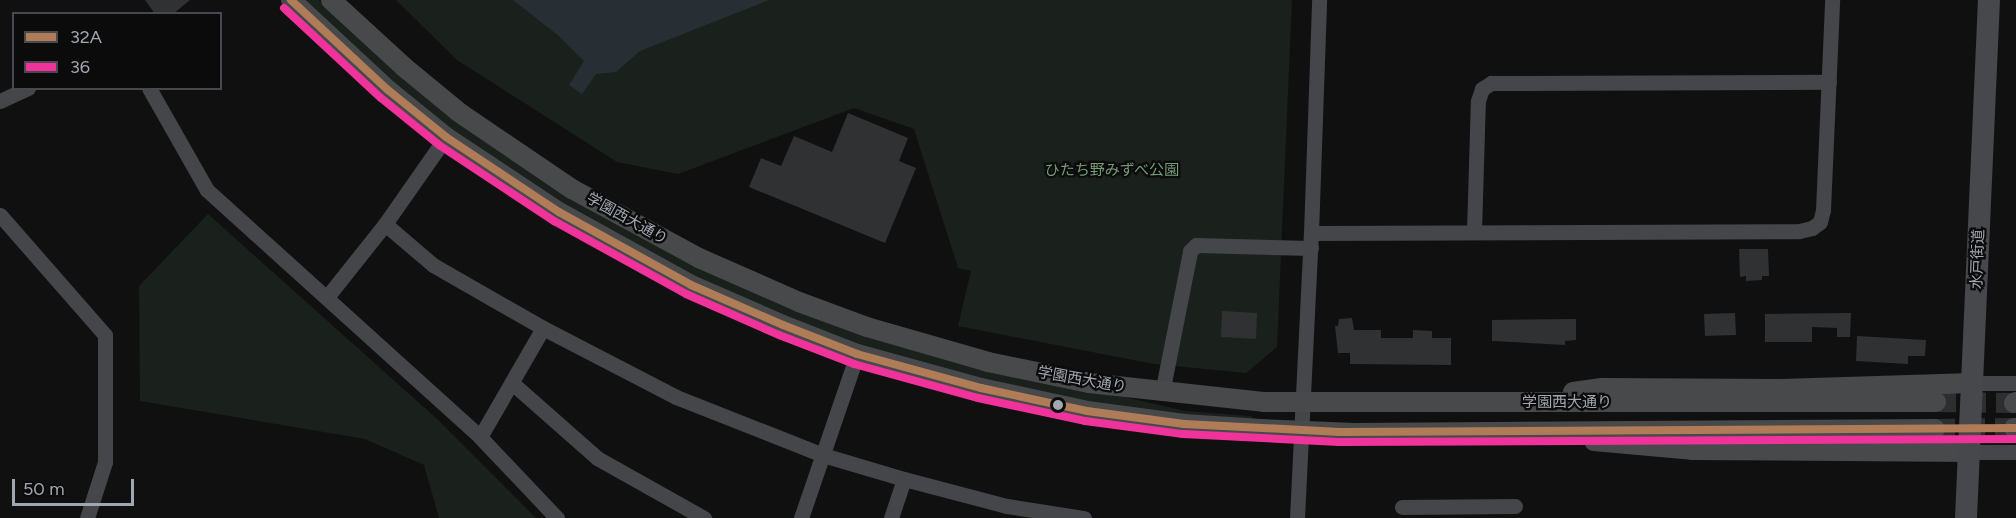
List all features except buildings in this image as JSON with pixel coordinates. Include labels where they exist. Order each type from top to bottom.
[{"type":"highway","name":"水戸街道","points":[[1966,518],[1989,0]]},
{"type":"main road","name":"学園西大通り","points":[[291,0],[388,90],[446,137],[559,212],[691,285],[857,354],[981,388],[1087,411],[1184,424],[1302,431],[1935,429]]},
{"type":"main road","name":"学園西大通り","points":[[331,0],[404,67],[460,113],[572,189],[699,258],[799,302],[867,327],[988,362],[1089,383],[1162,393],[1303,403],[1936,402]]},
{"type":"main road","points":[[1490,403],[1602,388],[1781,389],[1973,383]]},
{"type":"main road","points":[[1549,431],[1606,444],[1692,450],[1969,452]]},
{"type":"street","points":[[1297,518],[1311,240],[1319,0]]},
{"type":"street","points":[[1162,393],[1190,251],[1196,245],[1474,232],[1799,231],[1812,228],[1820,222],[1823,210],[1832,0]]},
{"type":"street","points":[[1474,232],[1478,101],[1482,89],[1491,83],[1829,82]]},
{"type":"street","points":[[0,101],[24,90]]},
{"type":"street","points":[[150,90],[207,190],[480,437],[557,518]]},
{"type":"street","points":[[327,297],[385,224],[446,137]]},
{"type":"street","points":[[0,215],[105,335],[105,462],[87,518]]},
{"type":"street","points":[[385,224],[433,265],[543,328],[676,398],[823,455],[904,479],[1007,506],[1084,518]]},
{"type":"street","points":[[480,437],[543,328]]},
{"type":"street","points":[[801,518],[857,354]]},
{"type":"street","points":[[512,383],[597,458],[704,518]]},
{"type":"street","points":[[1973,383],[2015,396]]},
{"type":"street","points":[[1969,452],[2016,452]]},
{"type":"street","points":[[891,518],[904,479]]},
{"type":"street","points":[[1402,507],[1470,512],[1515,506]]},
{"type":"green space","points":[[302,0],[319,0],[382,60],[718,276],[1120,396],[1185,411],[1251,416],[1254,420],[1118,409],[1028,393],[858,345],[676,271],[570,209],[457,134],[403,91]]},
{"type":"green space","name":"ひたち野みずべ公園","points":[[396,0],[1292,0],[1277,347],[1246,373],[1154,364],[958,326],[971,271],[958,268],[914,129],[854,108],[678,174],[617,162],[457,60]]},
{"type":"green space","points":[[208,214],[436,418],[536,518],[439,518],[424,465],[365,439],[140,401],[139,286]]},
{"type":"shaded area","points":[[513,0],[769,0],[640,51],[616,72],[596,74],[582,94],[569,85],[584,61],[559,36]]},
{"type":"tunnel","points":[[1936,402],[2014,403]]},
{"type":"tunnel","points":[[1935,429],[2014,428]]},
{"type":"transit line","name":"32A","points":[[291,0],[388,90],[446,137],[559,212],[691,285],[783,325],[857,354],[981,388],[1087,411],[1184,424],[1340,432],[2016,428]]},
{"type":"transit line","name":"36","points":[[284,8],[381,98],[439,145],[554,221],[686,294],[779,335],[854,364],[978,398],[1085,421],[1183,434],[1339,442],[2016,439]]}]
